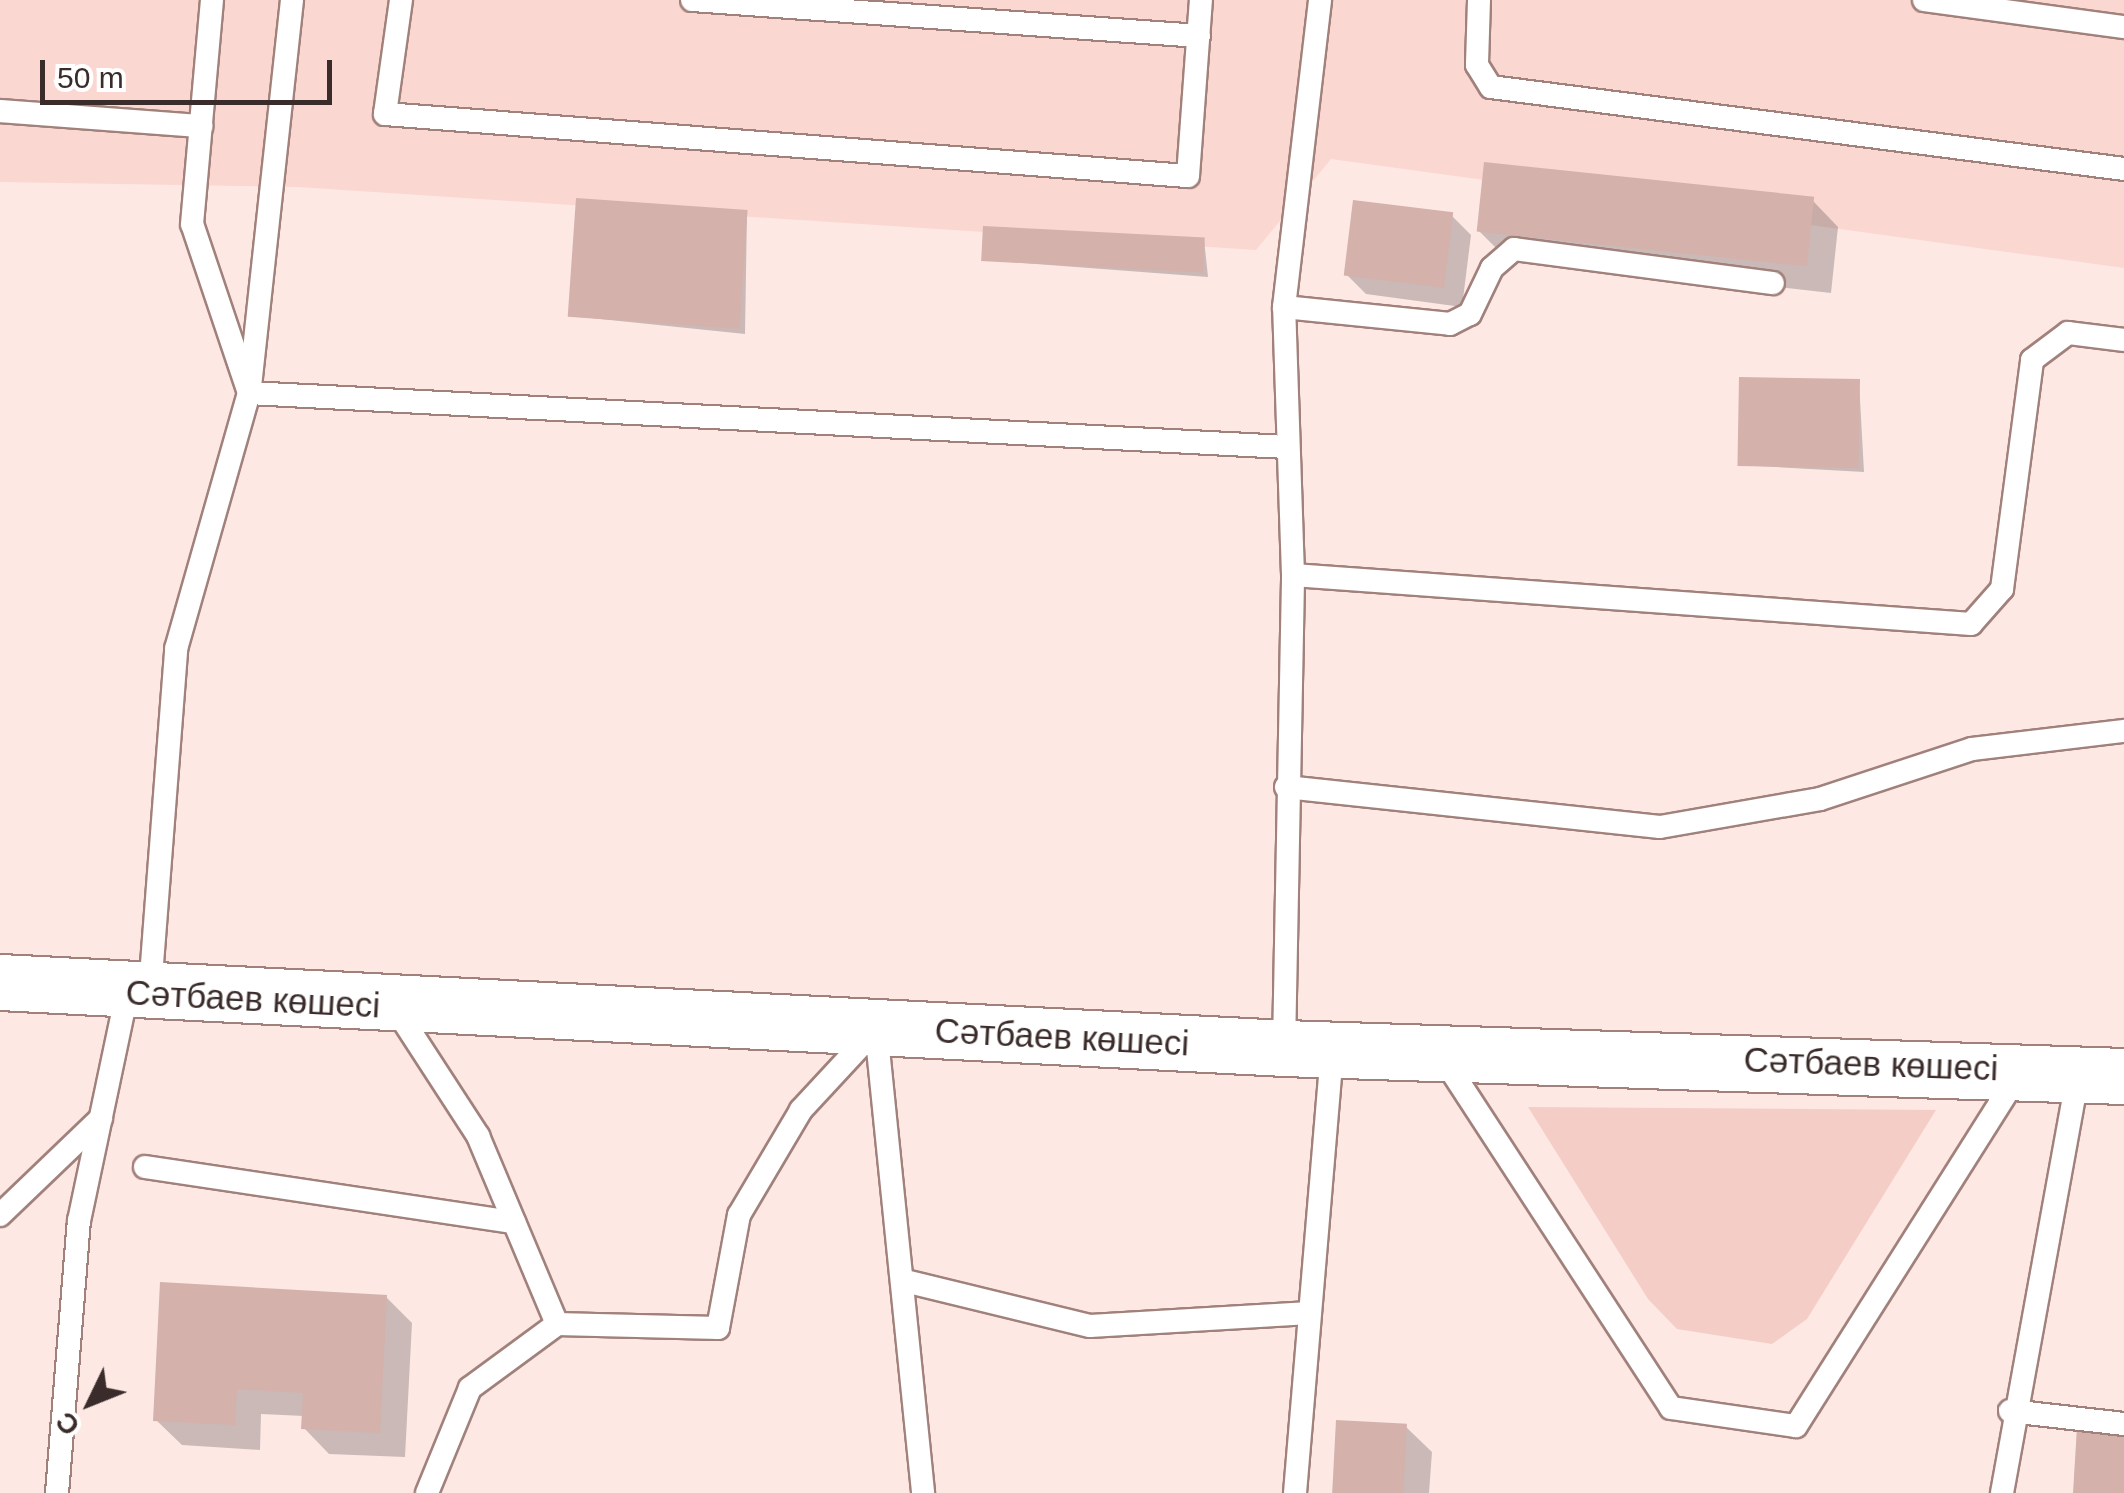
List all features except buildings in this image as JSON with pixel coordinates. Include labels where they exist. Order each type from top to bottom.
[{"type":"main road","name":"Сәтбаев көшесі","points":[[0,982],[138,994],[1308,1048],[2022,1068],[2101,1074]]},
{"type":"lane","points":[[212,0],[192,224],[249,393]]},
{"type":"lane","points":[[57,1493],[79,1221],[101,1118],[138,994],[176,649],[249,393],[292,0]]},
{"type":"lane","points":[[401,0],[386,114],[1188,176],[1201,0]]},
{"type":"lane","points":[[692,0],[1199,36]]},
{"type":"lane","points":[[1295,1493],[1310,1313],[1308,1048],[1286,787],[1293,575],[1284,307],[1320,0]]},
{"type":"lane","points":[[1480,0],[1477,65],[1491,88],[2124,169]]},
{"type":"lane","points":[[1924,0],[2124,26]]},
{"type":"lane","points":[[0,111],[201,126]]},
{"type":"lane","points":[[1284,307],[1450,324],[1470,314],[1514,249],[1773,283]]},
{"type":"lane","points":[[1293,575],[1971,624],[2002,589],[2032,360],[2068,333],[2124,340]]},
{"type":"lane","points":[[249,393],[1288,446]]},
{"type":"lane","points":[[1286,787],[1660,827],[1820,799],[1972,748],[2124,732]]},
{"type":"lane","points":[[394,1006],[478,1136],[557,1324]]},
{"type":"lane","points":[[876,1028],[905,1281],[923,1493]]},
{"type":"lane","points":[[427,1493],[470,1388],[557,1324],[718,1328],[739,1215],[802,1110],[876,1028]]},
{"type":"lane","points":[[1439,1052],[1671,1408],[1796,1426],[2022,1068]]},
{"type":"lane","points":[[2002,1493],[2010,1411],[2101,1074]]},
{"type":"lane","points":[[0,1215],[101,1118]]},
{"type":"lane","points":[[145,1167],[514,1222]]},
{"type":"lane","points":[[905,1281],[1090,1326],[1310,1313]]},
{"type":"lane","points":[[2010,1411],[2124,1424]]},
{"type":"shaded area","points":[[0,0],[2124,0],[2124,268],[1331,159],[1256,250],[298,187],[0,182]]},
{"type":"shaded area","points":[[1528,1107],[1936,1110],[1807,1319],[1772,1344],[1677,1329],[1648,1299]]}]
